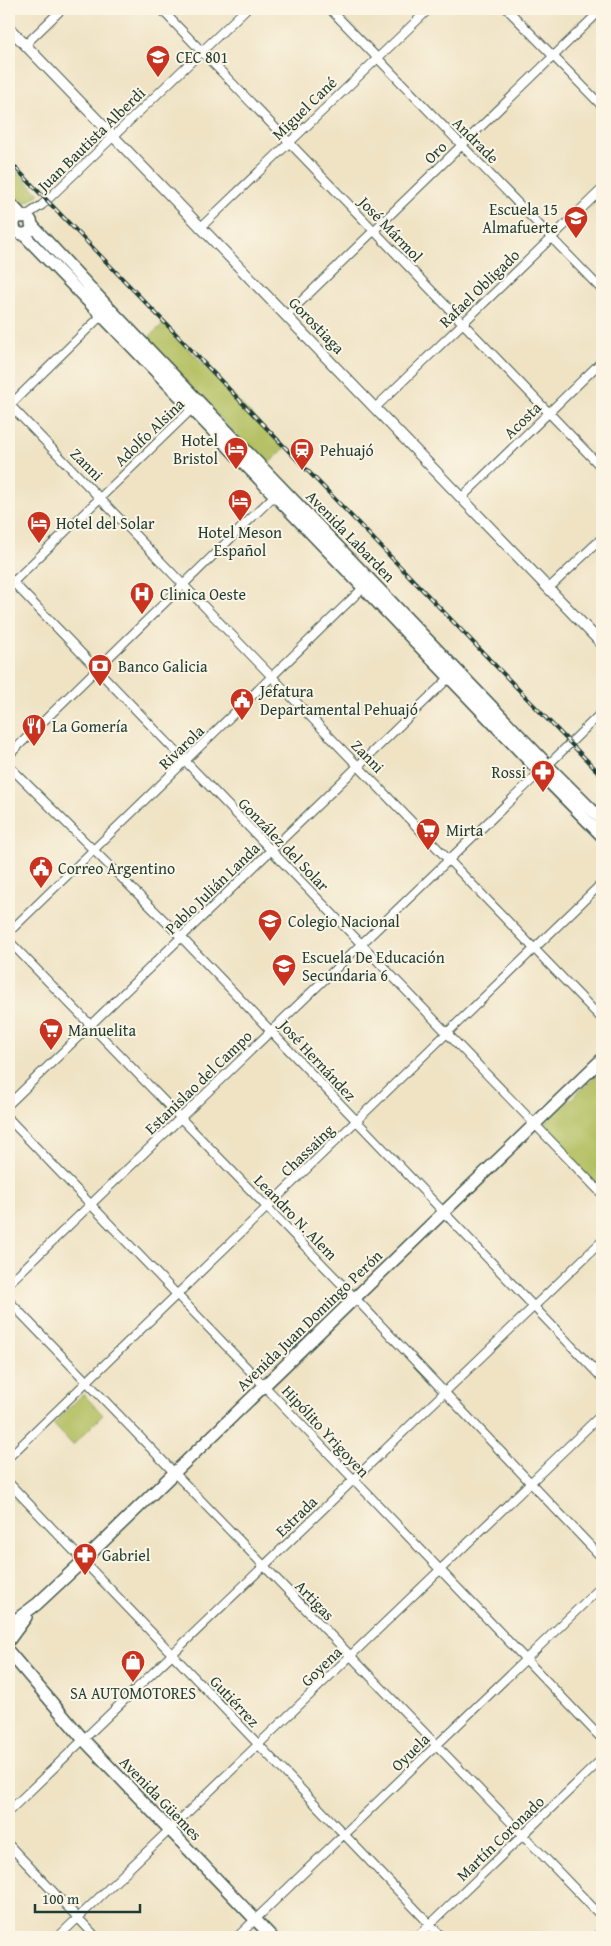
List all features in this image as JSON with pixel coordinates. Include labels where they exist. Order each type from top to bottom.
[{"type":"main road","name":"Avenida Labarden","points":[[9,202],[28,220],[105,312]]},
{"type":"main road","points":[[16,219],[28,220],[29,231],[14,230],[16,219]]},
{"type":"main road","name":"Avenida Labarden","points":[[14,230],[105,312],[196,405],[544,769],[602,836]]},
{"type":"main road","name":"Avenida Labarden","points":[[544,769],[602,820]]},
{"type":"main road","name":"Avenida Juan Domingo Perón","points":[[9,1625],[37,1604],[83,1561],[445,1213],[602,1059]]},
{"type":"main road","name":"Avenida Juan Domingo Perón","points":[[9,1640],[37,1604]]},
{"type":"main road","name":"Avenida Güemes","points":[[9,1652],[83,1739],[272,1937]]},
{"type":"main road","name":"Avenida Güemes","points":[[9,1661],[30,1679]]},
{"type":"street","points":[[25,45],[62,9]]},
{"type":"street","name":"José Mármol","points":[[161,9],[602,468]]},
{"type":"street","name":"Juan Bautista Alberdi","points":[[28,220],[246,9]]},
{"type":"street","name":"Andrade","points":[[330,9],[553,237],[602,290]]},
{"type":"street","name":"Miguel Cané","points":[[200,228],[429,9]]},
{"type":"street","points":[[507,9],[602,106]]},
{"type":"street","name":"Oro","points":[[286,315],[602,9]]},
{"type":"street","name":"Gorostiaga","points":[[9,28],[602,644]]},
{"type":"street","name":"Rafael Obligado","points":[[376,408],[602,189]]},
{"type":"street","points":[[9,405],[105,312]]},
{"type":"street","name":"Acosta","points":[[461,498],[602,361]]},
{"type":"street","name":"Zanni","points":[[9,405],[101,498],[602,1019]]},
{"type":"street","name":"Adolfo Alsina","points":[[10,582],[101,498],[196,405]]},
{"type":"street","points":[[9,755],[278,492]]},
{"type":"street","points":[[549,588],[602,538]]},
{"type":"street","name":"González del Solar","points":[[10,582],[602,1194]]},
{"type":"street","name":"Rivarola","points":[[9,932],[368,584]]},
{"type":"street","name":"Pablo Julián Landa","points":[[9,1104],[453,674]]},
{"type":"street","name":"Estanislao del Campo","points":[[9,1283],[602,712]]},
{"type":"street","name":"José Hernández","points":[[9,766],[181,937],[602,1378]]},
{"type":"street","name":"Chassaing","points":[[9,1457],[602,883]]},
{"type":"street","name":"Leandro N. Alem","points":[[9,941],[181,1117],[266,1208],[356,1298],[602,1558]]},
{"type":"street","name":"Hipólito Yrigoyen","points":[[9,1119],[602,1739]]},
{"type":"street","name":"Estrada","points":[[9,1811],[602,1240]]},
{"type":"street","name":"Artigas","points":[[9,1301],[602,1917]]},
{"type":"street","name":"Goyena","points":[[58,1937],[602,1414]]},
{"type":"street","name":"Gutiérrez","points":[[9,1483],[442,1937]]},
{"type":"street","name":"Oyuela","points":[[237,1937],[602,1586]]},
{"type":"street","name":"Martín Coronado","points":[[417,1937],[602,1759]]},
{"type":"street","points":[[9,1845],[96,1937]]},
{"type":"street","points":[[596,1937],[602,1932]]},
{"type":"green space","points":[[9,163],[39,194],[20,206],[9,194]]},
{"type":"green space","points":[[164,323],[284,449],[266,466],[146,340]]},
{"type":"green space","points":[[602,1070],[602,1192],[541,1127]]},
{"type":"green space","points":[[83,1394],[103,1415],[73,1445],[53,1424]]},
{"type":"railway","points":[[9,161],[602,776]]},
{"type":"place","name":"CEC 801","points":[[158,78]]},
{"type":"place","name":"Escuela 15 Almafuerte","points":[[576,239]]},
{"type":"place","name":"Hotel Bristol","points":[[236,470]]},
{"type":"place","name":"Pehuajó","points":[[302,471]]},
{"type":"place","name":"Hotel Meson Español","points":[[240,522]]},
{"type":"place","name":"Hotel del Solar","points":[[39,544]]},
{"type":"place","name":"Clinica Oeste","points":[[142,615]]},
{"type":"place","name":"Banco Galicia","points":[[100,687]]},
{"type":"place","name":"Jefatura Departamental Pehuajó","points":[[242,721]]},
{"type":"place","name":"La Gomería","points":[[34,747]]},
{"type":"place","name":"Rossi","points":[[543,793]]},
{"type":"place","name":"Mirta","points":[[428,851]]},
{"type":"place","name":"Correo Argentino","points":[[41,889]]},
{"type":"place","name":"Colegio Nacional","points":[[270,942]]},
{"type":"place","name":"Escuela De Educación Secundaria 6","points":[[284,987]]},
{"type":"place","name":"Manuelita","points":[[51,1051]]},
{"type":"place","name":"Gabriel","points":[[85,1576]]},
{"type":"place","name":"SA AUTOMOTORES","points":[[133,1683]]}]
